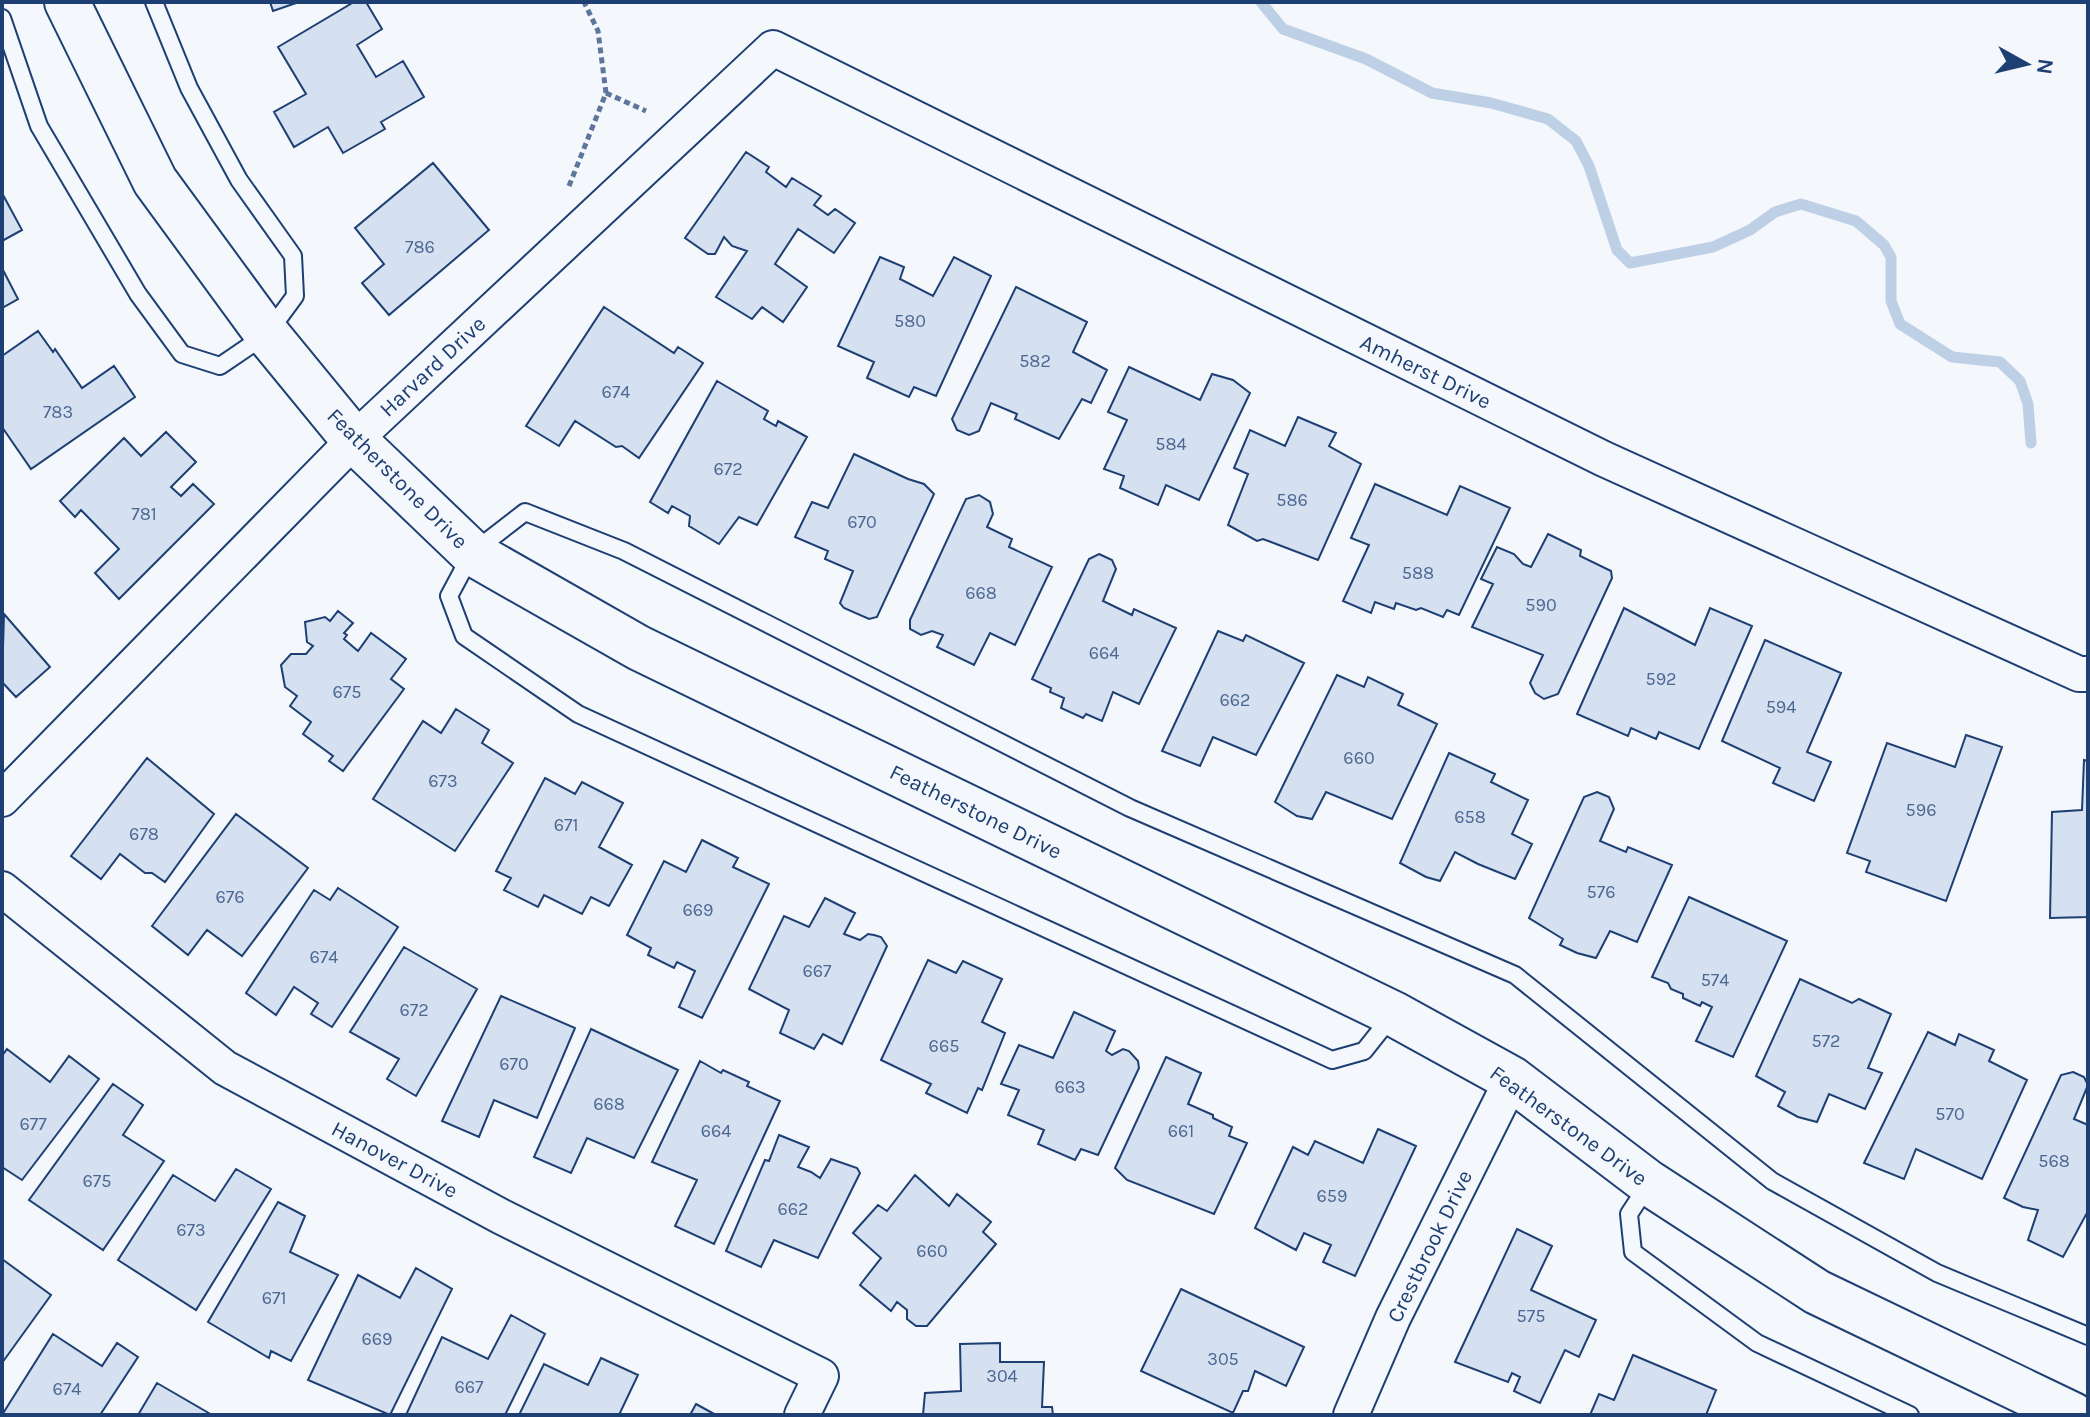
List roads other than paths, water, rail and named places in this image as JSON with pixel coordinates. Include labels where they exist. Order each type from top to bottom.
[{"type":"street","name":"Featherstone Drive","points":[[67,2],[155,181],[267,334],[354,440],[472,553],[639,648],[1394,1014],[1512,1079],[1649,1183],[1817,1292],[2073,1415]]},
{"type":"street","name":"Harvard Drive","points":[[2,799],[354,440],[773,48]]},
{"type":"street","name":"Amherst Drive","points":[[773,48],[1604,459],[2079,674],[2088,674]]},
{"type":"street","name":"Hanover Drive","points":[[2,889],[225,1068],[502,1217],[821,1376],[802,1415]]},
{"type":"street","name":"Crestbrook Drive","points":[[1351,1415],[1393,1318],[1512,1079]]},
{"type":"lane","points":[[2,18],[39,126],[138,294],[182,354],[220,366],[267,334],[295,296],[293,256],[239,180],[189,88],[154,2]]},
{"type":"lane","points":[[1394,1014],[1364,1051],[1332,1060],[578,714],[464,636],[449,596],[472,553],[525,512],[624,551],[1130,808],[1515,975],[1772,1181],[1937,1273],[2088,1336]]},
{"type":"lane","points":[[1649,1183],[1629,1214],[1633,1252],[1757,1343],[1910,1415]]},
{"type":"waterway","points":[[1261,2],[1283,29],[1366,59],[1432,93],[1491,103],[1548,119],[1576,141],[1589,166],[1617,250],[1630,263],[1713,247],[1750,230],[1775,212],[1801,204],[1856,221],[1884,245],[1891,257],[1891,301],[1900,324],[1952,357],[2000,362],[2020,381],[2028,404],[2031,443]]}]
